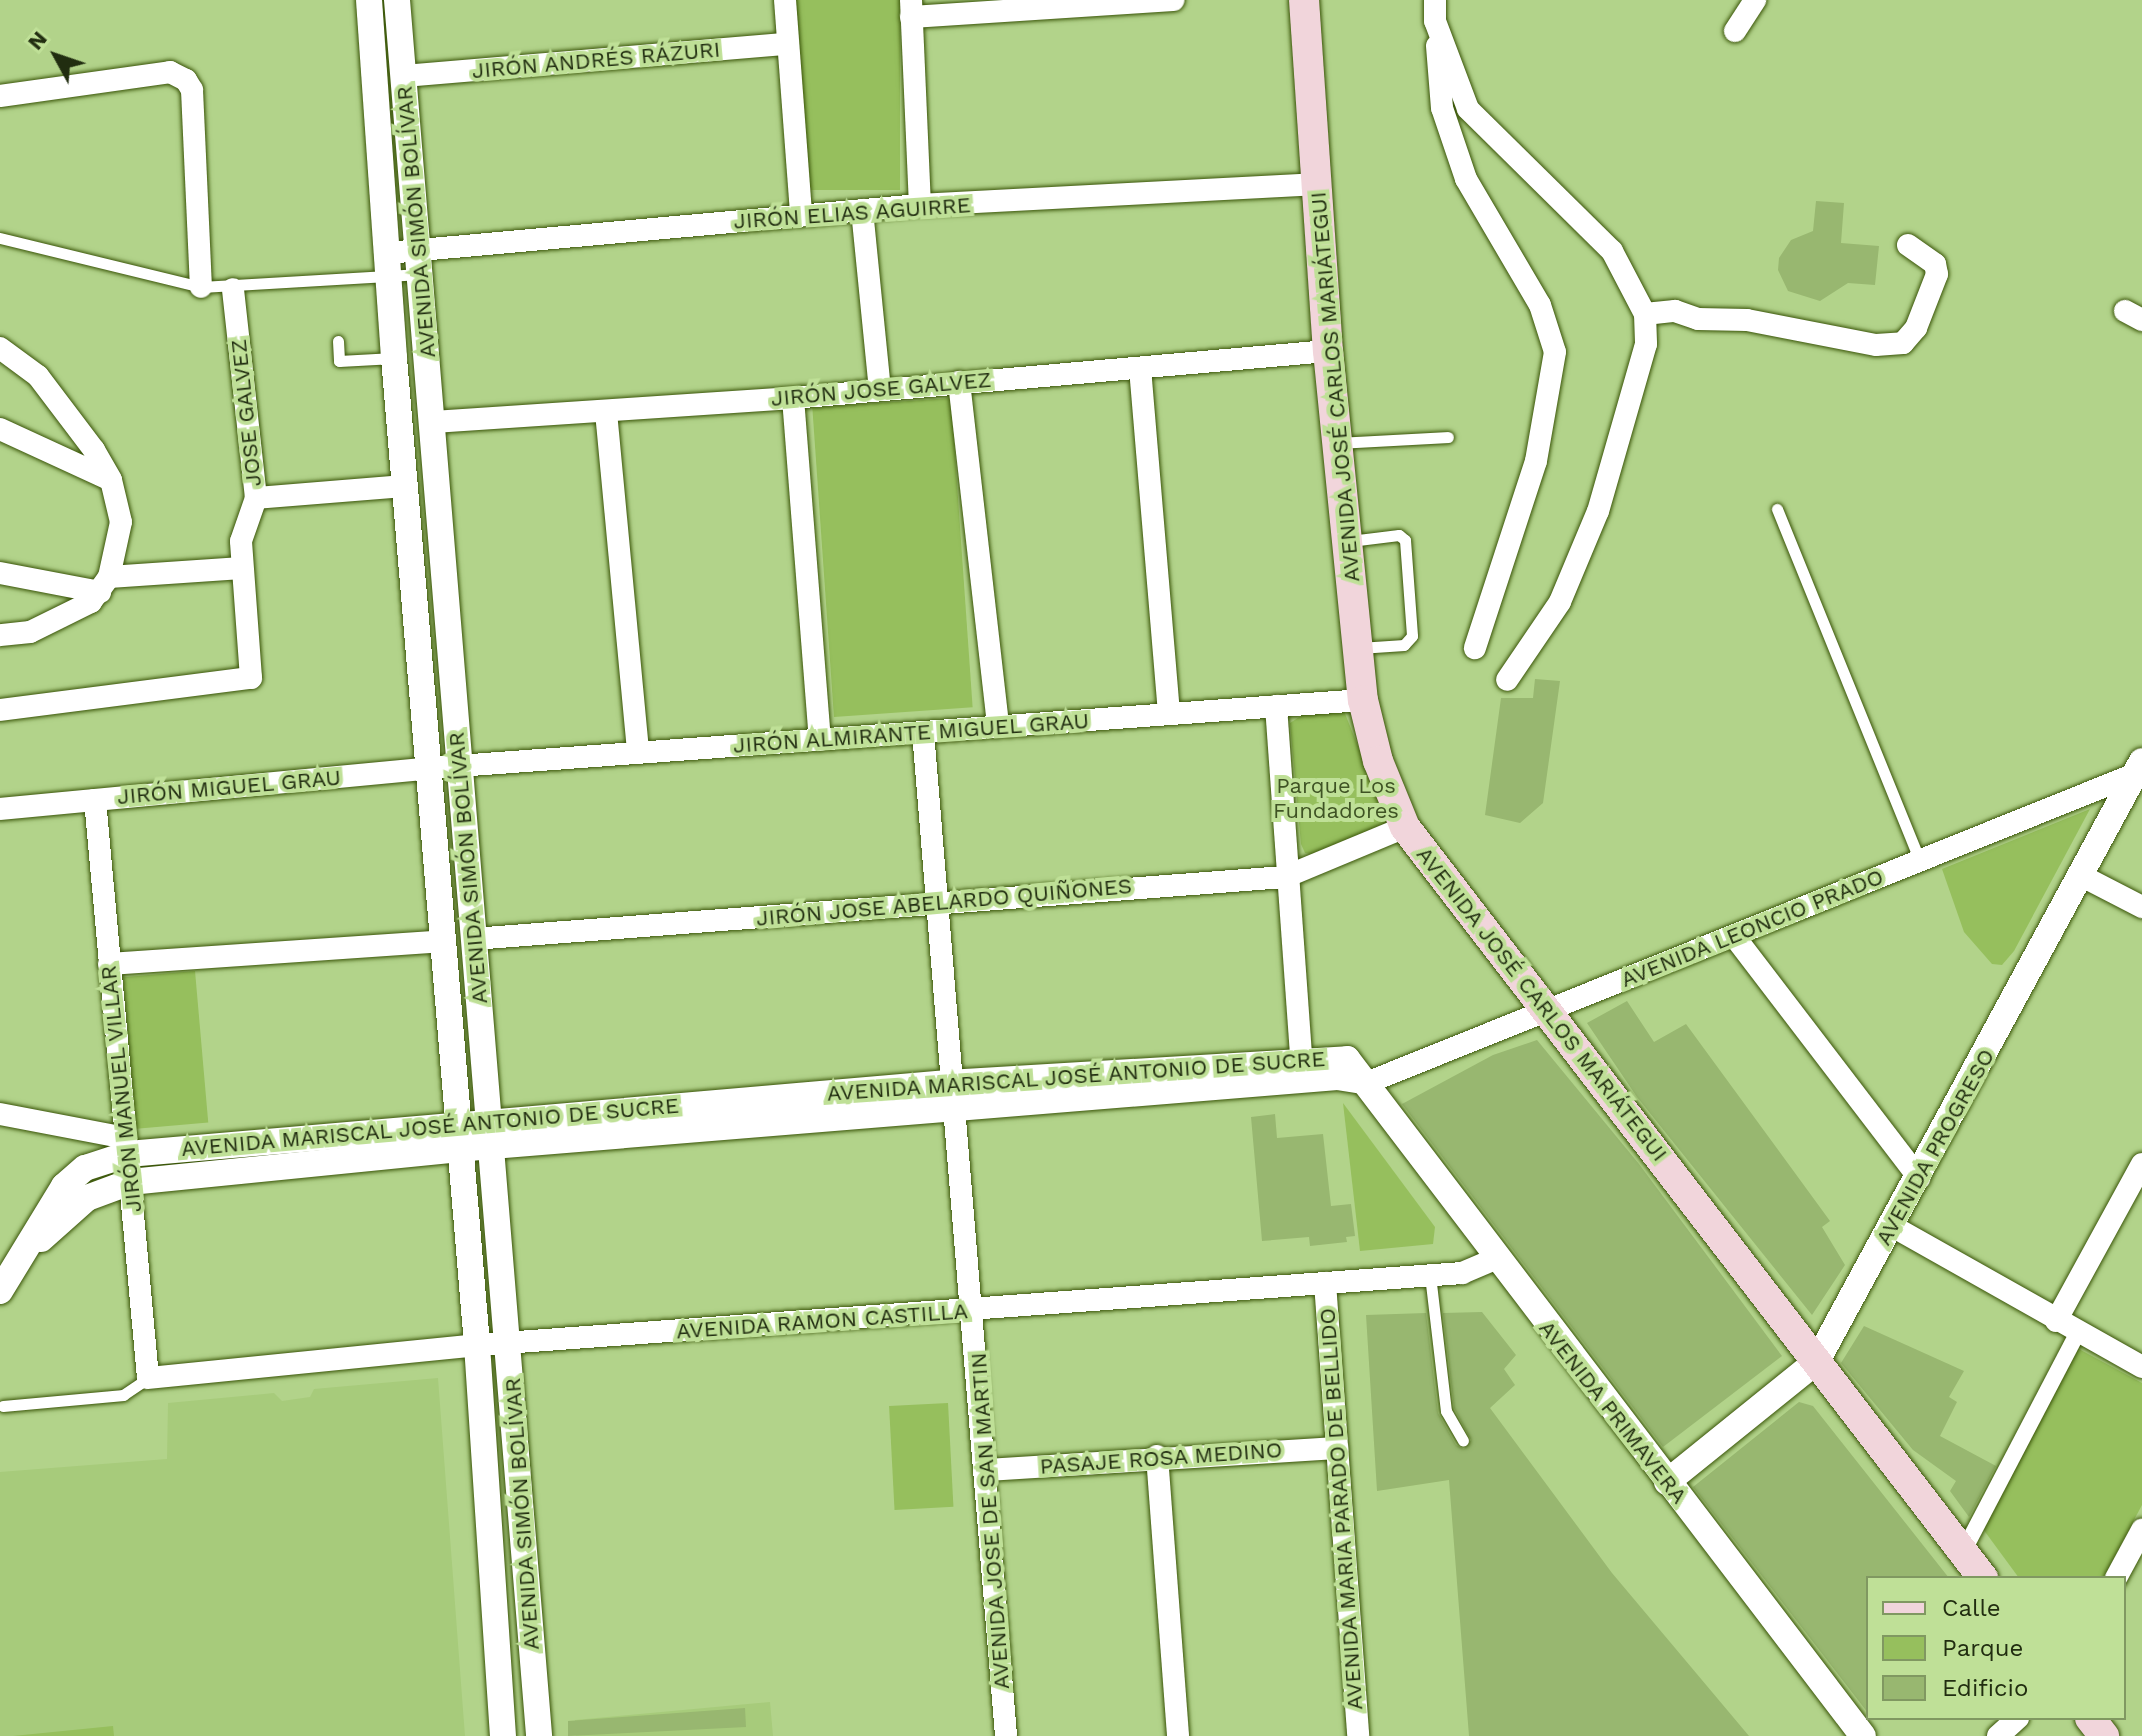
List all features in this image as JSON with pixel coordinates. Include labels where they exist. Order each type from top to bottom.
[{"type":"main road","name":"AVENIDA JOSÉ CARLOS MARIÁTEGUI","points":[[1304,0],[1328,351],[1363,700],[1378,761],[1405,827],[1981,1576]]},
{"type":"main road","points":[[2092,1720],[2104,1736]]},
{"type":"street","name":"AVENIDA SIMÓN BOLÍVAR","points":[[369,0],[394,358],[461,1136],[503,1736]]},
{"type":"street","name":"AVENIDA SIMÓN BOLÍVAR","points":[[397,0],[539,1736]]},
{"type":"street","points":[[785,0],[801,215]]},
{"type":"street","points":[[920,205],[911,8],[1173,0]]},
{"type":"street","points":[[1735,31],[1755,0]]},
{"type":"street","points":[[1435,10],[1468,109],[1612,251],[1645,314],[1646,344],[1598,511],[1560,602],[1507,680]]},
{"type":"street","points":[[1435,10],[1442,108],[1466,179],[1540,305],[1555,352],[1536,461],[1475,648]]},
{"type":"street","name":"JIRÓN ANDRÉS RÁZURI","points":[[403,76],[788,44]]},
{"type":"street","points":[[0,96],[170,72],[186,80],[192,90],[201,287]]},
{"type":"street","name":"JIRÓN ELIAS AGUIRRE","points":[[388,265],[801,215],[920,205],[1317,184]]},
{"type":"street","points":[[862,210],[880,389]]},
{"type":"street","points":[[1645,314],[1675,311],[1698,319],[1747,320],[1876,345],[1903,343],[1916,328],[1937,268],[1908,245]]},
{"type":"street","name":"JOSE GALVEZ","points":[[0,710],[251,678],[241,541],[256,498],[233,289]]},
{"type":"street","points":[[0,348],[38,376],[111,480],[121,522],[105,584],[60,621],[30,632],[0,635]]},
{"type":"street","name":"JIRÓN JOSE GALVEZ","points":[[433,422],[793,398],[1328,351]]},
{"type":"street","points":[[1140,368],[1169,714]]},
{"type":"street","points":[[959,382],[998,726]]},
{"type":"street","points":[[793,398],[820,740]]},
{"type":"street","points":[[606,412],[638,753]]},
{"type":"street","points":[[0,429],[111,480]]},
{"type":"street","points":[[256,498],[406,486]]},
{"type":"street","points":[[0,573],[105,584],[242,568]]},
{"type":"street","name":"JIRÓN ALMIRANTE MIGUEL GRAU","points":[[459,767],[1363,700]]},
{"type":"street","points":[[1276,706],[1285,877],[1303,1070]]},
{"type":"street","name":"AVENIDA JOSE DE SAN MARTIN","points":[[923,732],[948,1083],[974,1310],[1006,1736]]},
{"type":"street","name":"JIRÓN MIGUEL GRAU","points":[[0,809],[459,767]]},
{"type":"street","name":"AVENIDA LEONCIO PRADO","points":[[1369,1082],[1920,861],[2139,768]]},
{"type":"street","name":"AVENIDA PROGRESO","points":[[1667,1482],[1817,1361],[2139,768]]},
{"type":"street","name":"JIRÓN MANUEL VILLAR","points":[[95,800],[148,1378]]},
{"type":"street","name":"JIRÓN JOSE ABELARDO QUIÑONES","points":[[473,939],[1285,877],[1405,827]]},
{"type":"street","points":[[2082,876],[2142,907]]},
{"type":"street","points":[[1734,936],[1919,1178]]},
{"type":"street","points":[[109,964],[444,941]]},
{"type":"street","name":"AVENIDA MARISCAL JOSÉ ANTONIO DE SUCRE","points":[[491,1133],[951,1111],[1303,1070]]},
{"type":"street","name":"AVENIDA MARISCAL JOSÉ ANTONIO DE SUCRE","points":[[6,1280],[87,1198],[130,1182],[461,1136],[948,1083],[1303,1070],[1369,1082]]},
{"type":"street","name":"AVENIDA PRIMAVERA","points":[[1369,1082],[1495,1259],[1863,1736]]},
{"type":"street","points":[[0,1114],[127,1146]]},
{"type":"street","name":"AVENIDA MARISCAL JOSÉ ANTONIO DE SUCRE","points":[[6,1280],[64,1186],[85,1168],[127,1146],[461,1136]]},
{"type":"street","points":[[2056,1321],[2142,1164]]},
{"type":"street","points":[[1892,1226],[2142,1367]]},
{"type":"street","name":"AVENIDA RAMON CASTILLA","points":[[148,1378],[509,1342],[1462,1273],[1495,1259]]},
{"type":"street","name":"AVENIDA MARIA PARADO DE BELLIDO","points":[[1325,1283],[1358,1736]]},
{"type":"street","points":[[1963,1552],[2078,1332]]},
{"type":"street","name":"PASAJE ROSA MEDINO","points":[[986,1470],[1157,1456],[1337,1448]]},
{"type":"street","points":[[1157,1456],[1178,1736]]},
{"type":"street","points":[[2117,1576],[2142,1530]]},
{"type":"street","points":[[1998,1736],[2016,1720]]},
{"type":"lane","name":"JIRÓN ELIAS AGUIRRE","points":[[0,238],[201,287],[233,289],[388,265]]},
{"type":"lane","points":[[338,341],[339,361],[394,358]]},
{"type":"lane","points":[[1338,443],[1448,437]]},
{"type":"lane","points":[[1777,509],[1920,861]]},
{"type":"lane","points":[[1347,541],[1399,535],[1405,540],[1412,636],[1404,645],[1358,648]]},
{"type":"lane","points":[[1430,1275],[1446,1411],[1463,1441]]},
{"type":"lane","points":[[3,1406],[123,1395],[148,1378]]},
{"type":"shaded area","points":[[438,1378],[465,1736],[0,1736],[0,1472],[167,1459],[168,1403],[274,1393],[282,1401],[310,1397],[314,1389]]},
{"type":"shaded area","points":[[770,1702],[773,1736],[576,1736],[575,1720]]},
{"type":"green space","points":[[796,0],[900,0],[900,190],[796,190]]},
{"type":"green space","points":[[951,398],[973,707],[834,717],[812,408]]},
{"type":"green space","name":"Parque Los Fundadores","points":[[1344,711],[1388,822],[1316,855],[1305,853],[1301,844],[1290,723],[1304,714]]},
{"type":"green space","points":[[2090,809],[2014,951],[2002,965],[1992,964],[1964,932],[1942,869]]},
{"type":"green space","points":[[195,971],[208,1122],[137,1129],[123,977]]},
{"type":"green space","points":[[1343,1103],[1435,1227],[1433,1244],[1360,1251]]},
{"type":"green space","points":[[2077,1348],[2142,1383],[2142,1505],[2104,1576],[2018,1576],[1983,1529]]},
{"type":"green space","points":[[948,1403],[953,1507],[895,1510],[889,1406]]},
{"type":"green space","points":[[113,1726],[114,1736],[13,1736]]},
{"type":"building","points":[[1816,201],[1844,203],[1841,243],[1879,246],[1875,285],[1848,283],[1820,301],[1788,291],[1778,270],[1779,258],[1791,240],[1813,231]]},
{"type":"building","points":[[1535,679],[1560,681],[1543,803],[1520,823],[1485,815],[1501,698],[1533,698]]},
{"type":"building","points":[[1627,1001],[1654,1042],[1686,1024],[1830,1221],[1822,1227],[1845,1265],[1812,1315],[1637,1097],[1587,1023]]},
{"type":"building","points":[[1537,1040],[1639,1164],[1782,1356],[1663,1447],[1402,1104],[1493,1055]]},
{"type":"building","points":[[1275,1114],[1277,1138],[1323,1134],[1331,1206],[1351,1204],[1355,1236],[1346,1237],[1347,1242],[1310,1246],[1309,1237],[1262,1241],[1251,1117]]},
{"type":"building","points":[[1482,1312],[1516,1355],[1504,1369],[1515,1385],[1490,1408],[1612,1573],[1749,1736],[1469,1736],[1449,1480],[1377,1491],[1366,1315],[1426,1313],[1438,1413],[1456,1445],[1464,1449],[1471,1440],[1454,1408],[1443,1313]]},
{"type":"building","points":[[1864,1326],[1964,1371],[1949,1397],[1957,1402],[1940,1436],[1996,1466],[1969,1517],[1950,1491],[1956,1481],[1913,1450],[1841,1363]]},
{"type":"building","points":[[1799,1402],[1813,1406],[1947,1576],[1866,1576],[1866,1710],[1693,1487]]},
{"type":"building","points":[[745,1708],[746,1727],[568,1736],[568,1721]]}]
